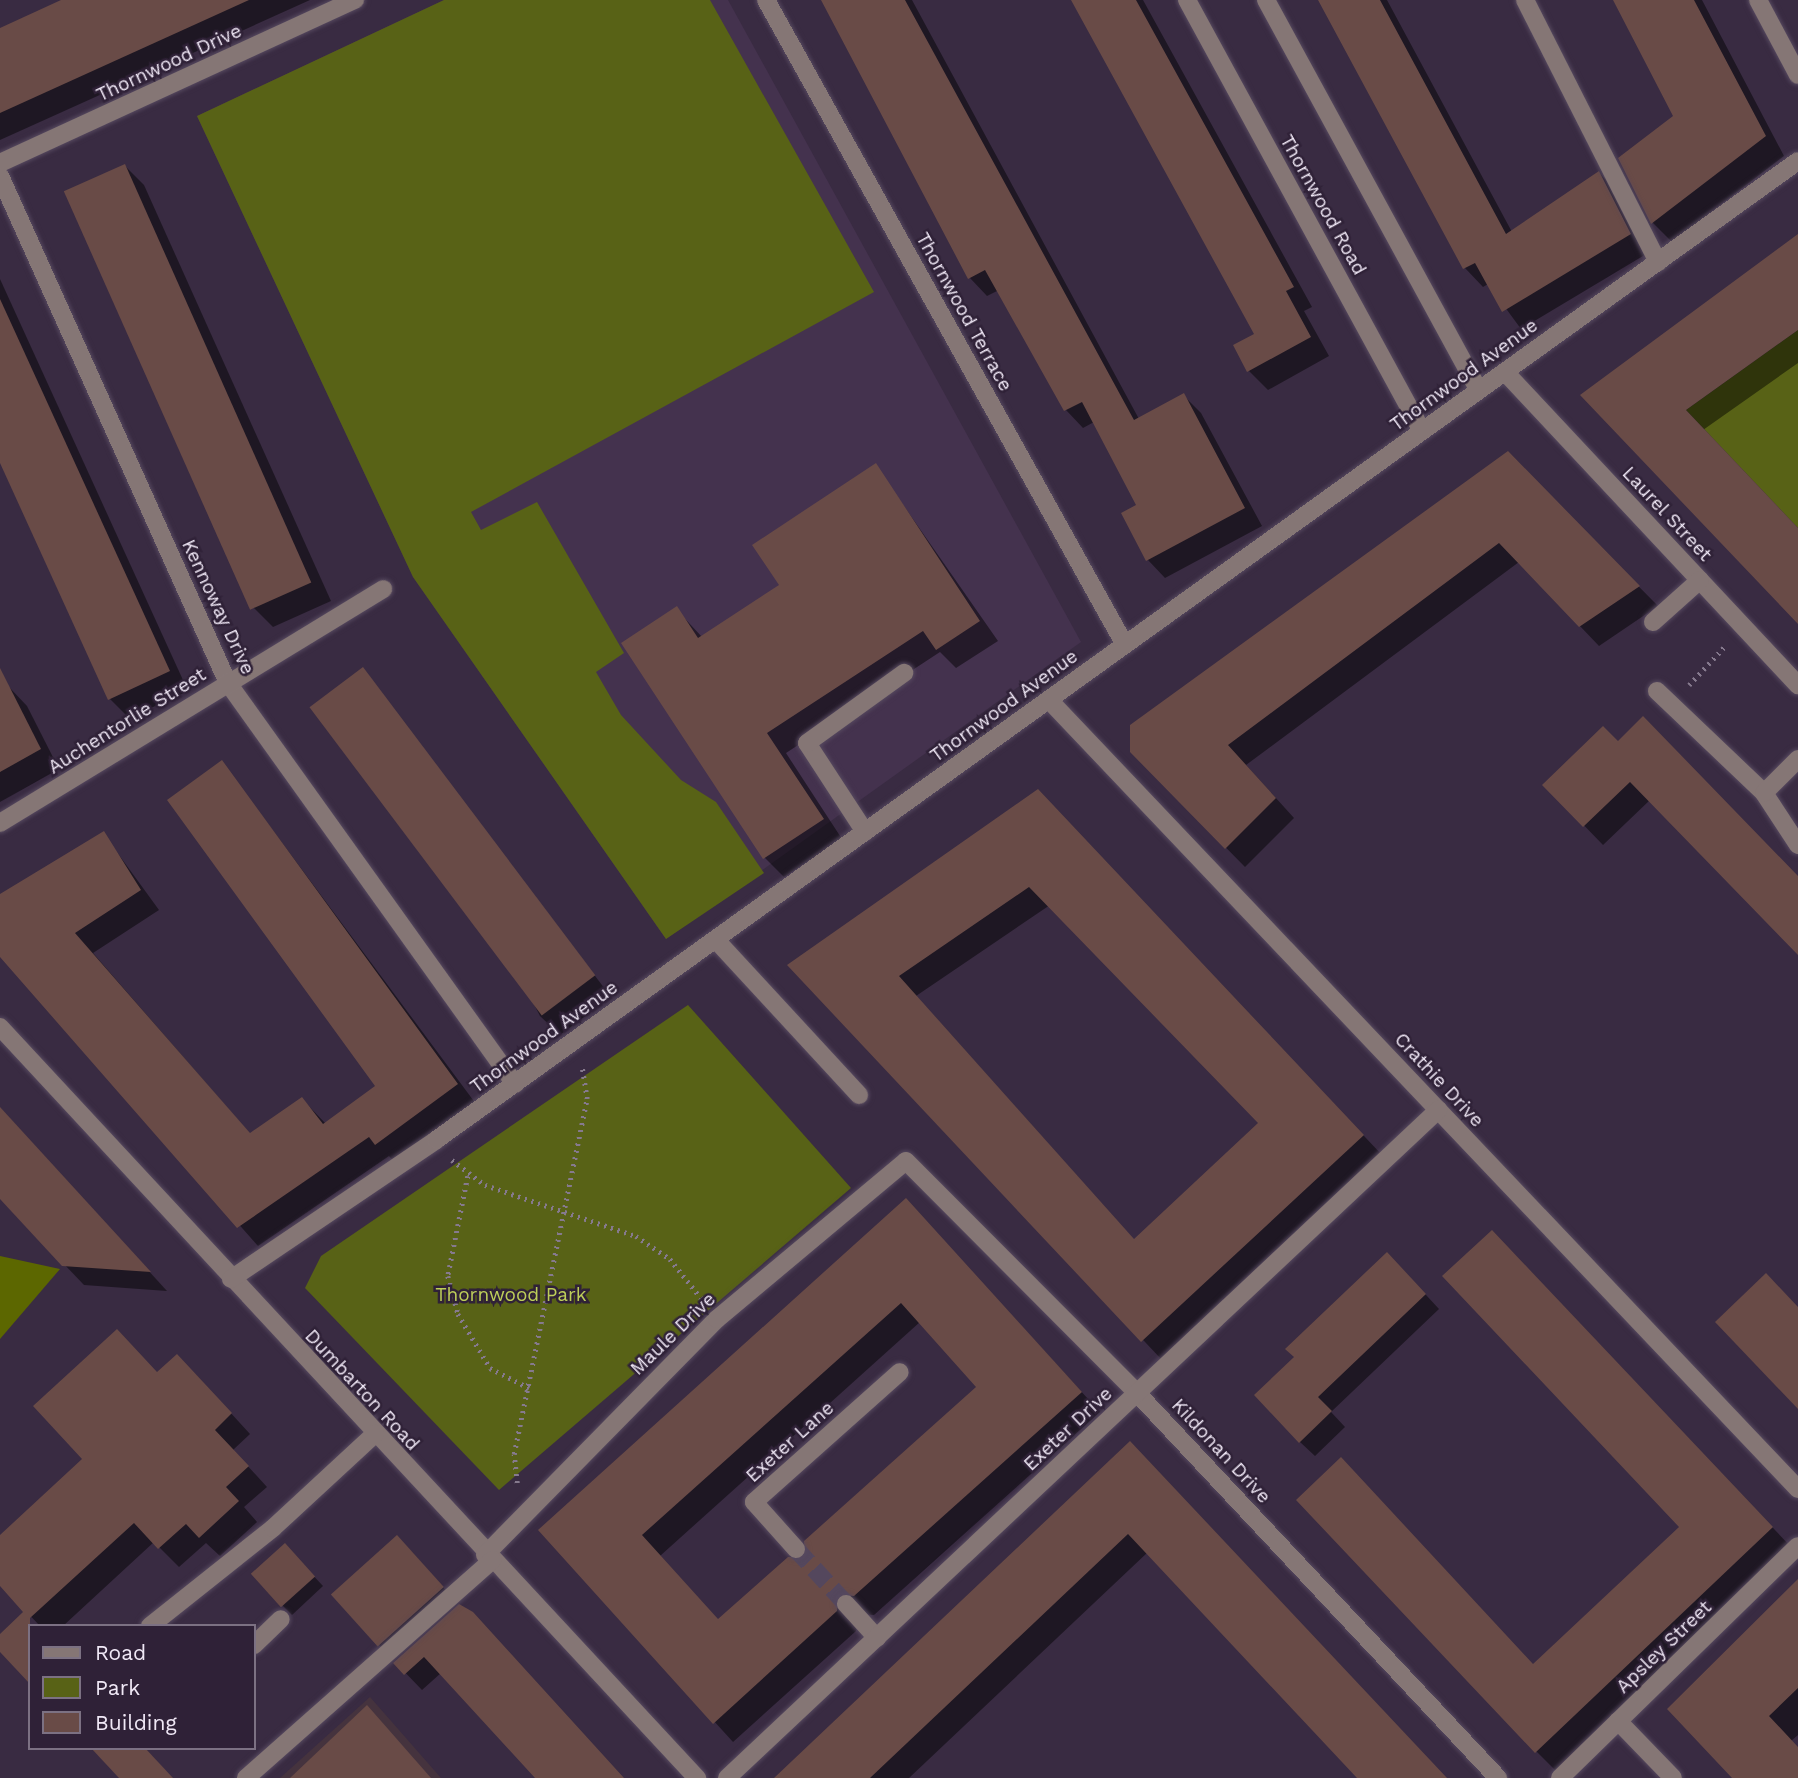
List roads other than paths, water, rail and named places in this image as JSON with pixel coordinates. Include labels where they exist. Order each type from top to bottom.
[{"type":"street","name":"Thornwood Drive","points":[[0,163],[355,0]]},
{"type":"street","name":"Thornwood Terrace","points":[[766,0],[1125,645]]},
{"type":"street","name":"Thornwood Road","points":[[1187,0],[1422,431]]},
{"type":"street","points":[[1266,0],[1479,390]]},
{"type":"street","points":[[1525,0],[1658,261]]},
{"type":"street","points":[[1758,0],[1798,75]]},
{"type":"street","name":"Thornwood Avenue","points":[[231,1279],[515,1084],[1798,161]]},
{"type":"street","name":"Kennoway Drive","points":[[0,176],[228,683],[515,1084]]},
{"type":"street","name":"Laurel Street","points":[[1505,372],[1798,685]]},
{"type":"street","points":[[1653,622],[1700,580]]},
{"type":"street","name":"Auchentorlie Street","points":[[0,823],[383,589]]},
{"type":"street","points":[[865,832],[807,743],[904,673]]},
{"type":"street","points":[[1657,691],[1764,793],[1798,845]]},
{"type":"street","name":"Crathie Drive","points":[[1049,700],[1798,1489]]},
{"type":"street","points":[[1764,793],[1798,759]]},
{"type":"street","points":[[716,940],[859,1095]]},
{"type":"street","name":"Dumbarton Road","points":[[0,1027],[489,1557],[697,1778]]},
{"type":"street","name":"Exeter Drive","points":[[727,1778],[1438,1110]]},
{"type":"street","name":"Kildonan Drive","points":[[906,1161],[1137,1393],[1498,1778]]},
{"type":"street","name":"Maule Drive","points":[[246,1778],[489,1557],[716,1319],[906,1161]]},
{"type":"street","name":"Exeter Lane","points":[[796,1549],[754,1502],[900,1372]]},
{"type":"street","points":[[153,1624],[273,1528],[375,1434]]},
{"type":"street","name":"Apsley Street","points":[[1560,1778],[1798,1546]]},
{"type":"street","points":[[846,1604],[877,1638]]},
{"type":"street","points":[[256,1643],[281,1619]]},
{"type":"street","points":[[1618,1721],[1673,1778]]},
{"type":"tunnel","points":[[796,1549],[846,1604]]},
{"type":"park label","name":"Thornwood Park","points":[[511,1295]]}]
